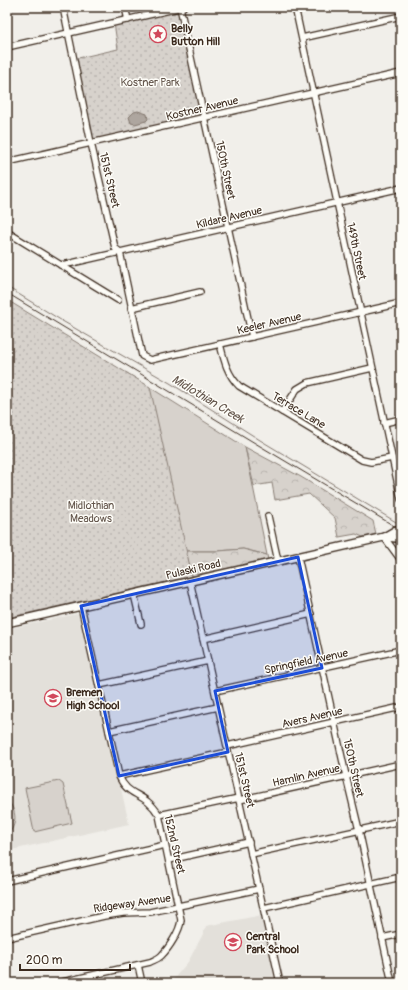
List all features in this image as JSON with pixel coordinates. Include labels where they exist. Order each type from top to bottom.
[{"type":"main road","name":"Pulaski Road","points":[[384,537],[396,530],[401,529]]},
{"type":"main road","name":"Pulaski Road","points":[[7,623],[384,537],[401,537]]},
{"type":"street","name":"151st Street","points":[[63,7],[91,143],[115,248],[120,252],[142,356]]},
{"type":"street","points":[[125,7],[128,20]]},
{"type":"street","points":[[7,47],[182,7]]},
{"type":"street","name":"150th Street","points":[[182,7],[204,117],[252,337]]},
{"type":"street","name":"149th Street","points":[[295,7],[384,423],[392,458],[399,477],[401,499]]},
{"type":"street","points":[[302,38],[401,16]]},
{"type":"street","name":"Kostner Avenue","points":[[7,162],[401,73]]},
{"type":"street","name":"Kildare Avenue","points":[[61,265],[72,264],[401,188]]},
{"type":"street","points":[[7,232],[118,300]]},
{"type":"street","points":[[131,308],[200,292]]},
{"type":"street","name":"Keeler Avenue","points":[[142,356],[150,360],[401,303]]},
{"type":"street","name":"Terrace Lane","points":[[220,344],[226,365],[233,380],[239,386],[362,460],[371,462],[392,458]]},
{"type":"street","points":[[282,412],[297,389],[307,383],[372,368]]},
{"type":"street","points":[[384,423],[401,419]]},
{"type":"street","points":[[268,516],[278,561]]},
{"type":"street","points":[[384,537],[401,560]]},
{"type":"street","name":"150th Street","points":[[298,556],[392,983]]},
{"type":"street","name":"151st Street","points":[[190,581],[280,983]]},
{"type":"street","points":[[134,594],[141,624]]},
{"type":"street","name":"152nd Street","points":[[58,983],[150,962],[164,952],[181,925],[179,906],[159,815],[154,807],[148,802],[128,790],[122,784],[119,776],[82,606]]},
{"type":"street","points":[[203,638],[311,614]]},
{"type":"street","name":"Springfield Avenue","points":[[215,691],[401,650]]},
{"type":"street","points":[[99,685],[208,661]]},
{"type":"street","points":[[109,731],[218,707]]},
{"type":"street","name":"Avers Avenue","points":[[119,776],[334,722],[401,707]]},
{"type":"street","name":"Hamlin Avenue","points":[[159,815],[401,764]]},
{"type":"street","points":[[251,854],[401,821]]},
{"type":"street","points":[[169,860],[249,842]]},
{"type":"street","points":[[7,881],[165,845]]},
{"type":"street","points":[[264,908],[401,877]]},
{"type":"street","name":"Ridgeway Avenue","points":[[7,938],[111,915],[150,912],[259,888]]},
{"type":"street","points":[[382,938],[401,934]]},
{"type":"street","points":[[138,965],[142,983]]},
{"type":"highlighted area","points":[[298,557],[322,668],[215,691],[228,752],[119,776],[81,606]]},
{"type":"shaded area","points":[[138,111],[147,114],[148,119],[135,124],[131,123],[129,117],[134,112]]},
{"type":"shaded area","name":"Bremen High School","points":[[79,614],[81,617],[114,767],[120,784],[129,824],[7,851],[7,629]]},
{"type":"shaded area","name":"Central Park School","points":[[262,915],[277,983],[171,982],[188,962],[206,926]]},
{"type":"green space","name":"Kostner Park","points":[[181,8],[204,117],[91,143],[74,59],[118,49],[114,23]]},
{"type":"green space","name":"Midlothian Meadows","points":[[7,300],[150,387],[192,576],[7,618]]},
{"type":"green space","points":[[7,347],[127,373],[245,447],[267,555],[243,549],[187,551],[192,576]]},
{"type":"green space","points":[[245,447],[301,477],[373,521],[376,534],[363,537],[356,534],[339,537],[335,518],[309,494],[275,500],[272,483],[254,486]]},
{"type":"green space","points":[[243,549],[267,555],[268,560],[192,576],[186,551]]},
{"type":"green space","points":[[59,781],[63,784],[72,823],[34,832],[25,788]]},
{"type":"green space","points":[[7,800],[13,808],[15,818],[13,827],[7,835],[9,812],[7,809]]},
{"type":"waterway","name":"Midlothian Creek","points":[[7,287],[64,322],[170,383],[260,440],[401,525]]},
{"type":"railway","points":[[7,293],[401,530]]},
{"type":"place","name":"Belly Button Hill","points":[[158,34]]},
{"type":"place","name":"Bremen High School","points":[[53,698]]},
{"type":"place","name":"Central Park School","points":[[233,942]]}]
